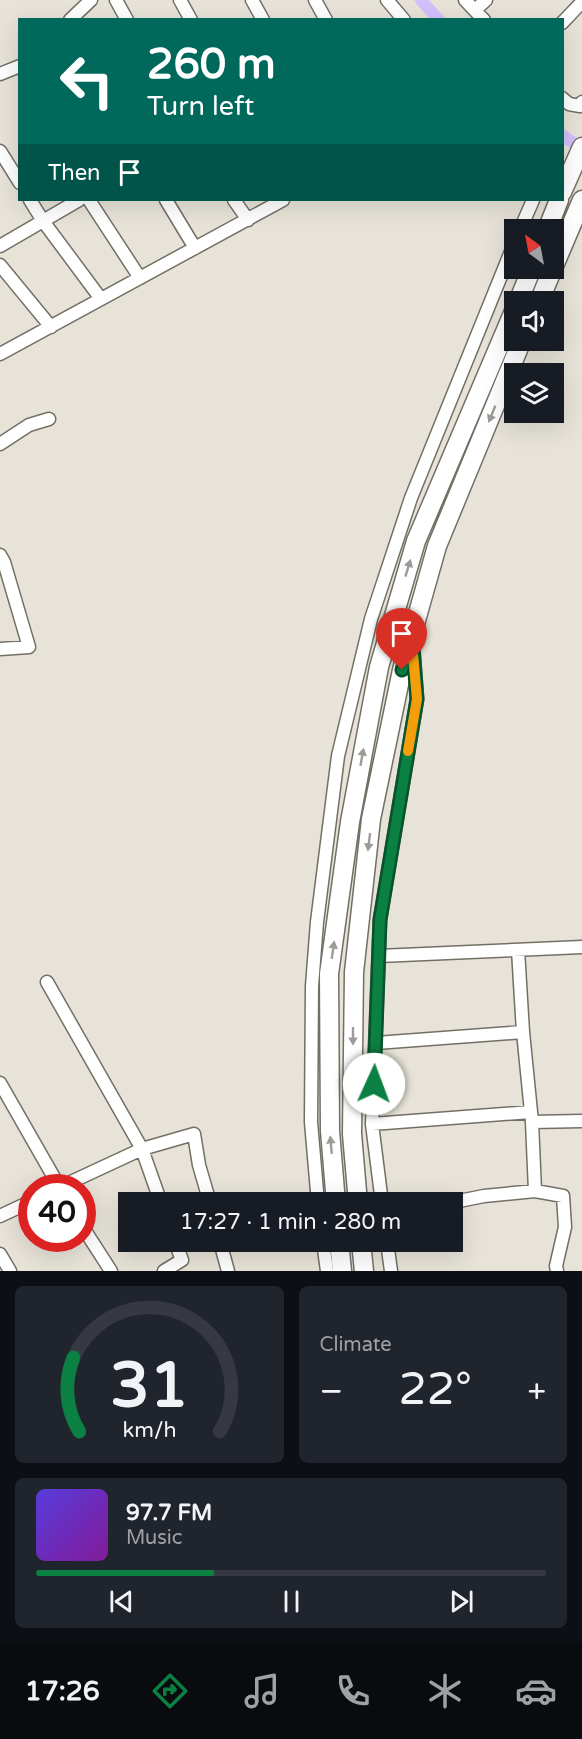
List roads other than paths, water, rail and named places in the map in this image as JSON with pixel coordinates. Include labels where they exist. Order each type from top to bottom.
[{"type":"highway","points":[[565,187],[582,147]]},
{"type":"highway","points":[[564,242],[582,200]]},
{"type":"highway","points":[[551,219],[559,201]]},
{"type":"highway","points":[[335,1192],[330,1131],[329,974],[351,822],[379,667],[416,541],[504,334]]},
{"type":"highway","points":[[357,1192],[352,1134],[354,972],[371,819],[402,670],[437,546],[517,351]]},
{"type":"highway","points":[[340,1252],[342,1271]]},
{"type":"highway","points":[[362,1252],[364,1271]]},
{"type":"street","points":[[72,18],[91,0]]},
{"type":"street","points":[[116,0],[126,18]]},
{"type":"street","points":[[180,0],[190,18]]},
{"type":"street","points":[[252,0],[262,18]]},
{"type":"street","points":[[315,0],[325,18]]},
{"type":"street","points":[[387,0],[402,18]]},
{"type":"street","points":[[465,0],[479,15],[486,0]]},
{"type":"street","points":[[564,21],[582,2]]},
{"type":"street","points":[[0,74],[18,67]]},
{"type":"street","points":[[564,100],[569,104],[580,106],[582,102]]},
{"type":"street","points":[[0,152],[18,180]]},
{"type":"street","points":[[31,201],[101,299]]},
{"type":"street","points":[[0,246],[77,201]]},
{"type":"street","points":[[90,201],[140,278]]},
{"type":"street","points":[[167,201],[195,248]]},
{"type":"street","points":[[235,201],[248,220]]},
{"type":"street","points":[[0,354],[281,201]]},
{"type":"street","points":[[524,219],[532,201]]},
{"type":"street","points":[[0,265],[51,327]]},
{"type":"street","points":[[317,1192],[312,1122],[312,986],[317,922],[338,756],[371,619],[411,498],[504,269]]},
{"type":"street","points":[[0,444],[32,423],[49,419]]},
{"type":"street","points":[[0,555],[29,647],[0,649]]},
{"type":"street","points":[[381,1192],[372,1125],[380,920],[417,699],[412,635]]},
{"type":"street","points":[[379,956],[582,947]]},
{"type":"street","points":[[518,950],[536,1191]]},
{"type":"street","points":[[47,982],[142,1149],[157,1192]]},
{"type":"street","points":[[375,1043],[523,1032]]},
{"type":"street","points":[[0,1083],[52,1174]]},
{"type":"street","points":[[372,1125],[532,1117],[582,1121]]},
{"type":"street","points":[[89,1174],[142,1149],[194,1134],[207,1192]]},
{"type":"street","points":[[463,1200],[536,1191],[562,1196],[565,1227],[556,1266],[557,1271]]},
{"type":"street","points":[[0,1216],[18,1208]]},
{"type":"street","points":[[96,1248],[111,1271]]},
{"type":"street","points":[[164,1271],[182,1260],[179,1252]]},
{"type":"street","points":[[223,1252],[228,1271]]},
{"type":"street","points":[[324,1252],[327,1271]]},
{"type":"street","points":[[388,1252],[391,1271]]},
{"type":"street","points":[[0,1254],[10,1271]]},
{"type":"waterway","points":[[421,0],[437,18]]},
{"type":"waterway","points":[[564,136],[582,149]]}]
